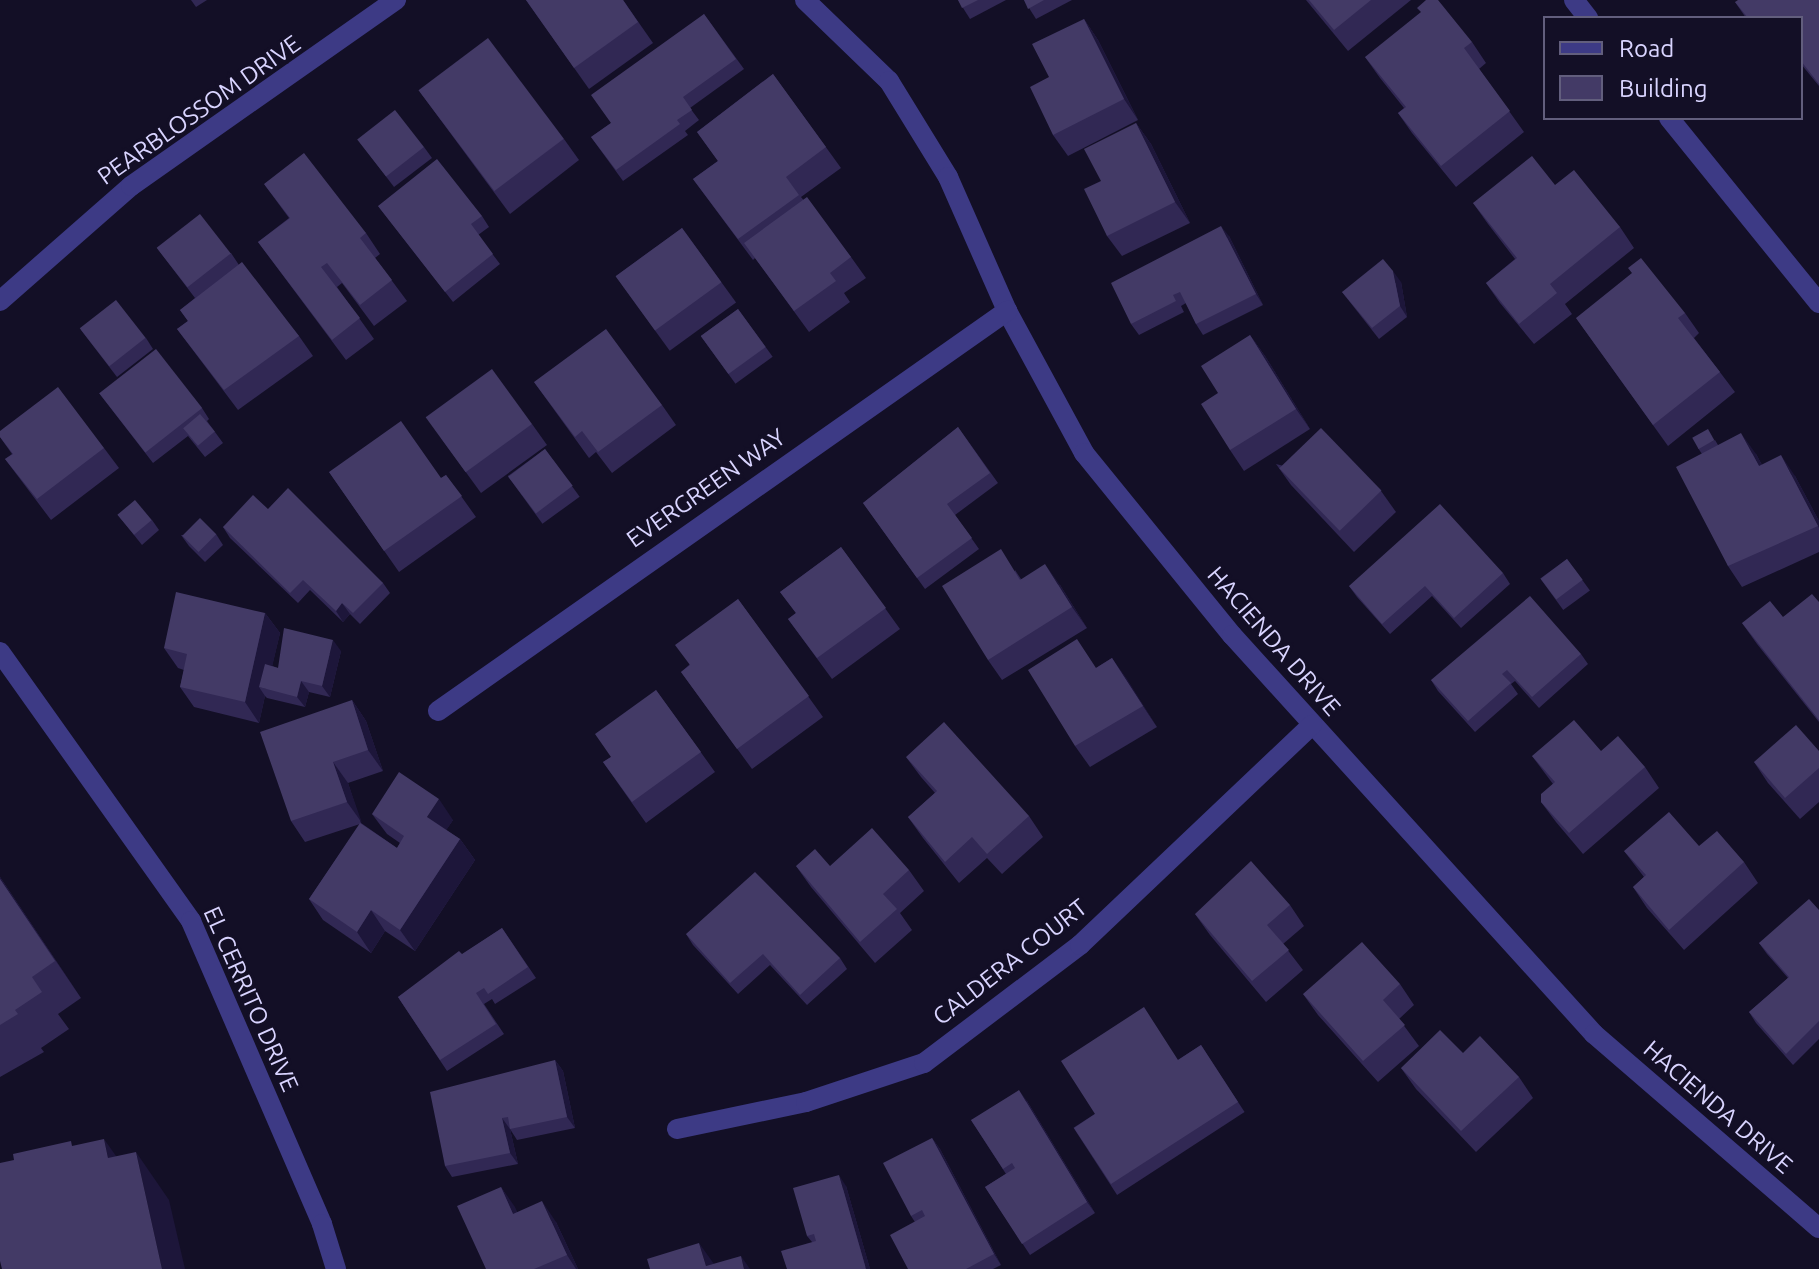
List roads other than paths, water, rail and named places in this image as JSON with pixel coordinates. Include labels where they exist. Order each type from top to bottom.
[{"type":"street","name":"PEARBLOSSOM DRIVE","points":[[0,301],[131,186],[396,0]]},
{"type":"street","name":"HACIENDA DRIVE","points":[[805,0],[889,81],[948,177],[1007,311],[1084,453],[1312,725],[1594,1034],[1819,1228]]},
{"type":"street","points":[[1574,0],[1586,16]]},
{"type":"street","points":[[1671,120],[1819,303]]},
{"type":"street","name":"EVERGREEN WAY","points":[[438,711],[1007,311]]},
{"type":"street","name":"EL CERRITO DRIVE","points":[[0,652],[191,921],[322,1224],[336,1269]]},
{"type":"street","name":"CALDERA COURT","points":[[677,1129],[806,1102],[924,1063],[1080,945],[1312,725]]}]
